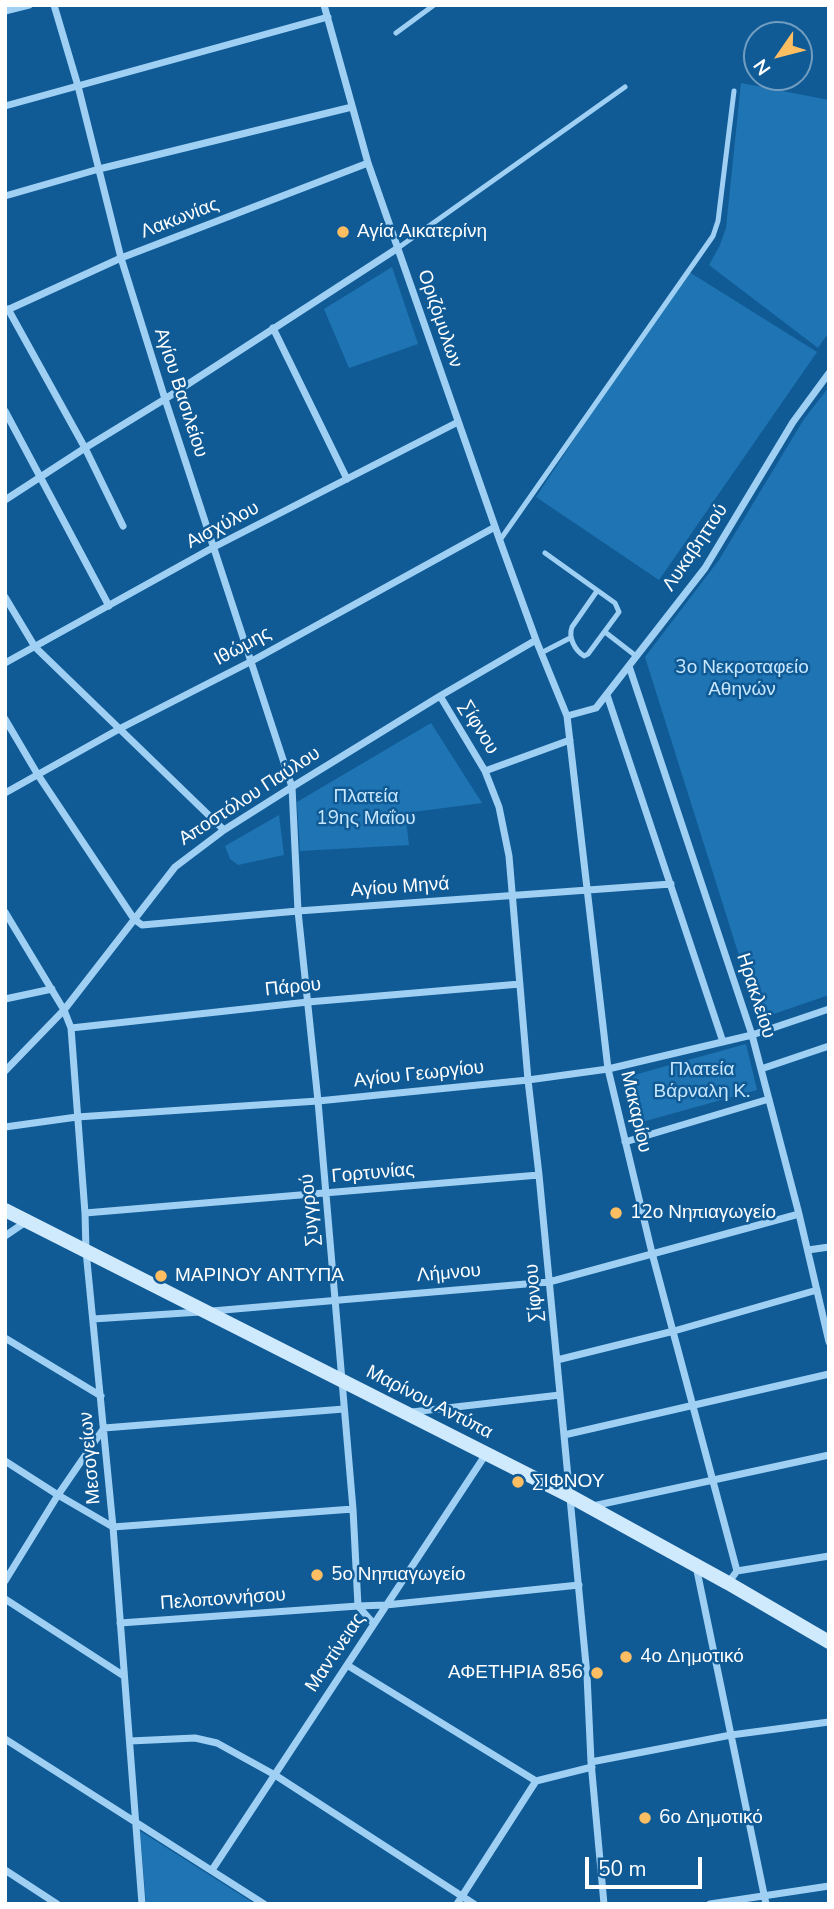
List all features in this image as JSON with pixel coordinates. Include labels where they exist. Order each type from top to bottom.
[{"type":"street","points":[[5,11],[29,5]]},
{"type":"street","name":"Αγίου Βασιλείου","points":[[54,5],[78,86],[121,258],[292,787]]},
{"type":"street","name":"Οριζόμυλων","points":[[324,5],[368,163],[536,640]]},
{"type":"street","points":[[5,106],[328,17]]},
{"type":"street","points":[[5,195],[352,107]]},
{"type":"street","name":"Λακωνίας","points":[[7,310],[121,258],[368,163]]},
{"type":"street","points":[[5,500],[398,248]]},
{"type":"street","points":[[7,310],[85,448],[123,526]]},
{"type":"street","points":[[273,328],[347,479]]},
{"type":"street","name":"Λυκαβηττού","points":[[567,716],[596,708],[705,568],[793,422],[829,373]]},
{"type":"street","points":[[5,411],[108,606]]},
{"type":"street","name":"Αισχύλου","points":[[5,663],[215,547],[458,422]]},
{"type":"street","name":"Ιθώμης","points":[[5,793],[495,527]]},
{"type":"street","points":[[5,597],[36,646],[224,830]]},
{"type":"street","name":"Μακαρίου","points":[[536,640],[567,716],[608,1069],[652,1253],[737,1571]]},
{"type":"street","name":"Αποστόλου Παύλου","points":[[5,1071],[64,1010],[174,867],[224,830],[292,787],[536,640]]},
{"type":"street","name":"Ηρακλείου","points":[[629,666],[752,1035],[828,1337]]},
{"type":"street","points":[[607,695],[723,1042]]},
{"type":"street","name":"Σίφνου","points":[[440,696],[485,771],[499,807],[509,856],[528,1080],[579,1585],[604,1904]]},
{"type":"street","points":[[5,719],[38,775],[134,919]]},
{"type":"street","points":[[485,771],[570,740]]},
{"type":"street","name":"Συγγρού","points":[[292,787],[298,911],[318,1101],[353,1509],[358,1606]]},
{"type":"street","name":"Αγίου Μηνά","points":[[134,919],[142,925],[671,884]]},
{"type":"street","name":"Μεσογείων","points":[[5,912],[64,1010],[71,1028],[86,1251],[113,1527],[142,1904]]},
{"type":"street","name":"Πάρου","points":[[71,1028],[307,1002],[520,984]]},
{"type":"street","points":[[5,999],[52,989]]},
{"type":"street","name":"Αγίου Γεωργίου","points":[[5,1127],[77,1117],[318,1101],[528,1080],[608,1069],[752,1035],[829,1009]]},
{"type":"street","points":[[761,1069],[829,1046]]},
{"type":"street","points":[[625,1142],[769,1099]]},
{"type":"street","name":"Γορτυνίας","points":[[85,1213],[539,1175]]},
{"type":"street","name":"Μαρίνου Αντύπα","points":[[5,1210],[570,1496],[829,1642]]},
{"type":"street","name":"Λήμνου","points":[[93,1319],[206,1312],[549,1282],[799,1214]]},
{"type":"street","points":[[5,1236],[28,1221]]},
{"type":"street","points":[[808,1250],[829,1247]]},
{"type":"street","points":[[557,1360],[674,1331],[817,1290]]},
{"type":"street","points":[[5,1338],[101,1396]]},
{"type":"street","points":[[564,1436],[829,1374]]},
{"type":"street","points":[[408,1412],[560,1395]]},
{"type":"street","points":[[5,1581],[58,1495],[104,1428],[344,1409]]},
{"type":"street","name":"Μαντίνειας","points":[[212,1870],[486,1454]]},
{"type":"street","points":[[589,1507],[829,1455]]},
{"type":"street","points":[[5,1461],[113,1527],[353,1509]]},
{"type":"street","points":[[728,1583],[737,1571],[829,1556]]},
{"type":"street","points":[[696,1566],[766,1900]]},
{"type":"street","name":"Πελοποννήσου","points":[[120,1623],[386,1605],[579,1585]]},
{"type":"street","points":[[5,1600],[124,1676]]},
{"type":"street","points":[[358,1606],[374,1624]]},
{"type":"street","points":[[347,1665],[536,1781]]},
{"type":"street","points":[[457,1904],[536,1781],[592,1764],[731,1735],[829,1722]]},
{"type":"street","points":[[130,1741],[195,1738],[217,1743],[275,1775],[474,1904]]},
{"type":"street","points":[[5,1739],[264,1904]]},
{"type":"street","points":[[5,1870],[57,1904]]},
{"type":"street","points":[[710,1904],[766,1900],[829,1886]]},
{"type":"lane","points":[[396,33],[434,5]]},
{"type":"lane","points":[[398,248],[625,87]]},
{"type":"lane","points":[[500,541],[713,236],[718,221],[734,91]]},
{"type":"lane","points":[[545,553],[597,590],[615,603],[619,611],[584,656],[570,638],[572,628],[597,590]]},
{"type":"lane","points":[[604,632],[636,656]]},
{"type":"lane","points":[[541,653],[570,638]]},
{"type":"green space","points":[[741,83],[743,91],[782,91],[829,100],[829,332],[818,348],[709,265],[726,228]]},
{"type":"green space","points":[[392,267],[418,344],[349,368],[324,309]]},
{"type":"green space","points":[[686,270],[817,352],[659,580],[536,497]]},
{"type":"green space","name":"3ο Νεκροταφείο Αθηνών","points":[[829,387],[829,995],[759,1019],[645,657],[719,560],[804,419]]},
{"type":"green space","name":"Πλατεία 19ης Μαΐου","points":[[431,723],[482,803],[405,813],[409,845],[300,851],[297,802]]},
{"type":"green space","points":[[279,815],[284,855],[238,865],[230,859],[225,846]]},
{"type":"green space","name":"Πλατεία Βάρναλη Κ.","points":[[746,1044],[757,1090],[635,1124],[623,1078]]},
{"type":"green space","points":[[140,1831],[255,1904],[146,1904]]},
{"type":"place","name":"Αγία Αικατερίνη","points":[[343,232]]},
{"type":"place","name":"12ο Νηπιαγωγείο","points":[[616,1213]]},
{"type":"place","name":"ΜΑΡΙΝΟΥ ΑΝΤΥΠΑ","points":[[161,1276]]},
{"type":"place","name":"ΣΙΦΝΟΥ","points":[[518,1482]]},
{"type":"place","name":"5ο Νηπιαγωγείο","points":[[317,1575]]},
{"type":"place","name":"4ο Δημοτικό","points":[[626,1657]]},
{"type":"place","name":"ΑΦΕΤΗΡΙΑ 856","points":[[597,1673]]},
{"type":"place","name":"6ο Δημοτικό","points":[[645,1818]]}]
